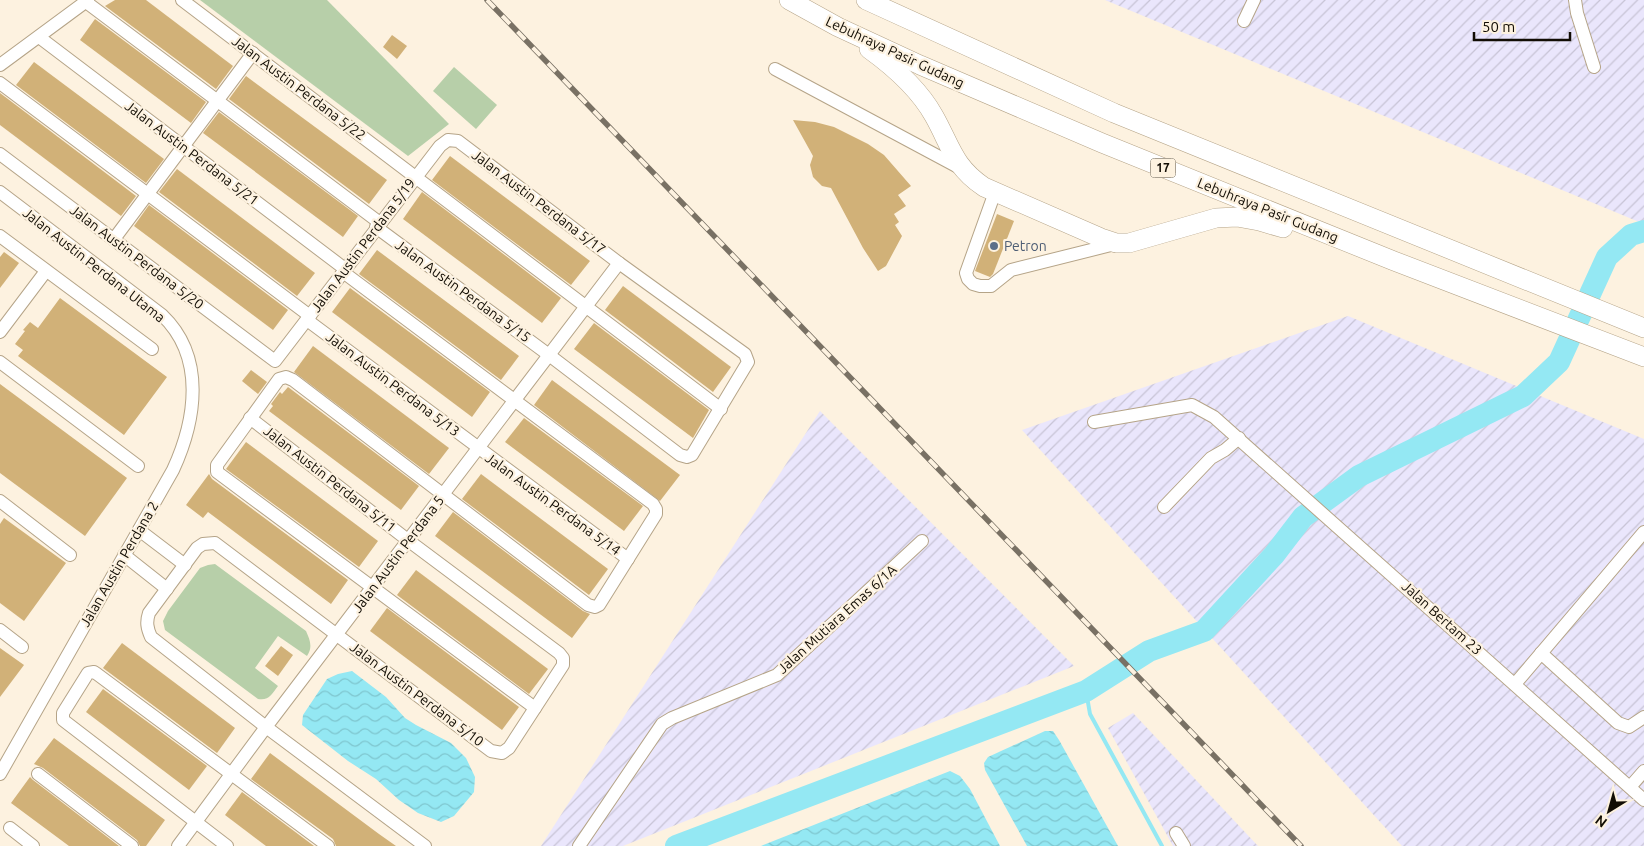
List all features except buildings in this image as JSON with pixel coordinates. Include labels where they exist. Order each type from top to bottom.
[{"type":"highway","name":"Lebuhraya Pasir Gudang","points":[[788,0],[838,27],[920,65],[1102,143],[1394,261],[1644,357]]},
{"type":"highway","name":"17","points":[[866,0],[1114,113],[1644,328]]},
{"type":"highway","points":[[838,27],[877,55],[919,94],[933,114],[959,165],[977,182],[1101,238],[1120,243],[1129,243],[1216,218],[1237,217],[1259,220],[1394,261]]},
{"type":"street","name":"Jalan Austin Perdana 5/22","points":[[182,0],[721,409]]},
{"type":"street","points":[[1244,21],[1254,0]]},
{"type":"street","points":[[1575,0],[1577,13],[1594,67]]},
{"type":"street","points":[[0,65],[87,1]]},
{"type":"street","name":"Jalan Austin Perdana 5/15","points":[[87,1],[680,455],[687,457],[692,455],[721,409]]},
{"type":"street","name":"Jalan Austin Perdana 5/21","points":[[39,37],[514,400],[654,504],[656,514],[599,605],[595,607],[588,605],[444,495]]},
{"type":"street","points":[[114,240],[253,53]]},
{"type":"street","points":[[775,69],[962,169]]},
{"type":"street","name":"Jalan Austin Perdana 5/13","points":[[0,83],[148,193],[478,449]]},
{"type":"street","name":"Jalan Austin Perdana 5/19","points":[[275,361],[440,146],[448,140],[458,141]]},
{"type":"street","name":"Jalan Austin Perdana 5/17","points":[[458,141],[748,358],[748,362],[721,409]]},
{"type":"street","name":"Jalan Austin Perdana 5/20","points":[[0,154],[275,361]]},
{"type":"street","name":"Jalan Austin Perdana Utama","points":[[0,192],[162,315],[171,324],[182,342]]},
{"type":"street","points":[[996,192],[966,273],[968,279],[973,284],[991,286],[1011,270],[1120,243]]},
{"type":"street","points":[[0,236],[152,349]]},
{"type":"street","name":"Jalan Austin Perdana 5","points":[[178,846],[266,727],[619,263]]},
{"type":"street","points":[[0,332],[46,271]]},
{"type":"street","name":"Jalan Austin Perdana 2","points":[[0,774],[173,470],[184,447],[190,425],[192,380],[182,342]]},
{"type":"street","points":[[0,362],[138,466]]},
{"type":"street","points":[[444,495],[293,380],[286,377],[279,379],[250,418],[218,465],[216,472],[535,708]]},
{"type":"street","name":"Jalan Bertam 23","points":[[1094,422],[1192,406],[1214,417],[1644,800]]},
{"type":"street","name":"Jalan Austin Perdana 5/11","points":[[250,418],[409,541],[559,653],[563,658],[563,666],[535,708]]},
{"type":"street","points":[[1164,507],[1211,458],[1226,450],[1239,438]]},
{"type":"street","name":"Jalan Austin Perdana 5/14","points":[[478,449],[628,560]]},
{"type":"street","points":[[0,501],[70,555]]},
{"type":"street","points":[[1515,684],[1644,532]]},
{"type":"street","points":[[137,533],[182,568],[149,612],[146,621],[150,638],[425,846]]},
{"type":"street","name":"Jalan Mutiara Emas 6/1A","points":[[579,846],[662,724],[672,718],[777,675],[922,541]]},
{"type":"street","name":"Jalan Austin Perdana 5/10","points":[[182,568],[197,548],[203,544],[215,543],[492,751],[502,753],[509,748],[535,708]]},
{"type":"street","points":[[122,559],[165,592]]},
{"type":"street","points":[[0,630],[22,646]]},
{"type":"street","points":[[1541,653],[1618,723],[1629,727],[1644,717]]},
{"type":"street","points":[[227,846],[63,720],[64,713],[88,673],[94,672],[328,846]]},
{"type":"street","points":[[1630,787],[1644,772]]},
{"type":"street","points":[[38,774],[132,846]]},
{"type":"street","points":[[10,828],[34,846]]},
{"type":"street","points":[[1176,832],[1184,846]]},
{"type":"shaded area","points":[[1105,0],[1644,0],[1644,224]]},
{"type":"shaded area","points":[[1348,316],[1644,439],[1644,846],[1402,846],[1022,430]]},
{"type":"shaded area","points":[[820,411],[1074,666],[623,846],[541,846]]},
{"type":"shaded area","points":[[1133,713],[1258,846],[1173,846],[1108,728]]},
{"type":"green space","points":[[200,0],[327,0],[449,124],[408,156]]},
{"type":"green space","points":[[454,67],[497,105],[476,129],[433,91]]},
{"type":"green space","points":[[215,564],[306,631],[309,637],[310,647],[307,656],[278,636],[255,668],[278,686],[265,699],[258,699],[165,630],[163,621],[168,611],[200,568]]},
{"type":"water","points":[[352,671],[386,697],[405,718],[451,743],[466,758],[475,777],[474,792],[454,816],[441,822],[418,813],[399,800],[376,779],[348,761],[302,725],[303,715],[327,679]]},
{"type":"water","points":[[1045,731],[1053,731],[1059,740],[1118,846],[1027,846],[985,770],[984,763],[988,757]]},
{"type":"water","points":[[950,771],[960,776],[970,789],[1000,846],[761,846]]},
{"type":"waterway","points":[[676,846],[1086,691],[1149,651],[1204,631],[1274,555],[1303,517],[1359,476],[1523,396],[1559,362],[1607,257],[1631,235],[1644,231]]},
{"type":"waterway","points":[[1086,691],[1090,714],[1162,846]]},
{"type":"railway","points":[[487,0],[1301,846]]},
{"type":"place","name":"Petron","points":[[994,246]]}]
